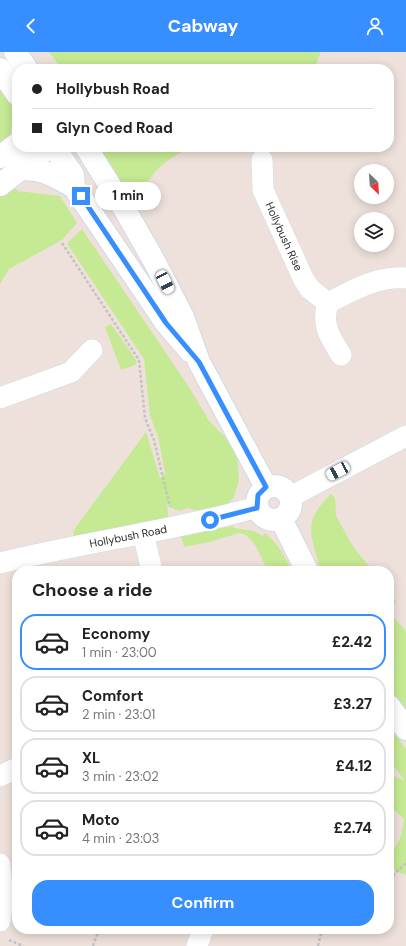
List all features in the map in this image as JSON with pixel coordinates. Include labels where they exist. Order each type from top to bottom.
[{"type":"street","points":[[15,52],[23,64]]},
{"type":"street","points":[[0,69],[12,87]]},
{"type":"street","points":[[0,158],[12,148]]},
{"type":"street","points":[[0,185],[44,152]]},
{"type":"street","points":[[57,152],[73,176],[74,186]]},
{"type":"street","points":[[89,152],[153,259],[183,317],[199,362],[266,487]]},
{"type":"street","name":"Hollybush Rise","points":[[262,160],[263,190],[302,278],[310,290],[328,303]]},
{"type":"street","points":[[22,169],[38,169],[52,174],[74,186],[166,323],[199,362]]},
{"type":"street","points":[[341,355],[326,327],[324,314],[328,303],[373,281],[393,277],[406,278]]},
{"type":"street","points":[[0,398],[72,372],[92,350]]},
{"type":"street","points":[[290,497],[406,436]]},
{"type":"street","points":[[277,486],[282,488],[290,497],[291,507],[289,512],[281,519],[275,520],[263,517],[257,508],[258,495],[266,487],[277,486]]},
{"type":"street","name":"Hollybush Road","points":[[0,563],[66,548],[175,527],[257,508]]},
{"type":"street","points":[[281,519],[304,566]]},
{"type":"street","points":[[143,533],[151,566]]},
{"type":"street","points":[[394,713],[406,729]]},
{"type":"street","points":[[0,776],[12,770]]},
{"type":"street","points":[[0,864],[3,900],[3,930]]},
{"type":"street","points":[[197,946],[201,934]]},
{"type":"path","points":[[62,243],[139,360],[145,418],[154,440],[175,527]]},
{"type":"path","points":[[394,874],[406,863]]},
{"type":"path","points":[[3,930],[23,946]]},
{"type":"path","points":[[93,946],[98,934]]},
{"type":"path","points":[[318,946],[321,934]]},
{"type":"green space","points":[[49,52],[321,52],[316,64],[58,64]]},
{"type":"green space","points":[[0,91],[12,104],[12,123],[10,138],[0,150]]},
{"type":"green space","points":[[99,152],[182,152],[156,171],[141,191],[136,195],[124,195]]},
{"type":"green space","points":[[12,186],[18,191],[60,196],[77,223],[62,240],[9,269],[0,284],[0,195]]},
{"type":"green space","points":[[82,229],[189,387],[209,421],[225,437],[237,456],[239,480],[234,497],[227,505],[203,513],[188,508],[179,511],[167,504],[169,521],[74,538],[73,532],[76,527],[146,432],[160,478],[165,473],[158,436],[150,416],[144,359],[68,245],[68,242]]},
{"type":"green space","points":[[111,324],[137,361],[135,365],[121,370],[105,327]]},
{"type":"green space","points":[[331,494],[335,498],[336,516],[354,548],[369,566],[319,566],[311,531],[312,522],[321,504]]},
{"type":"green space","points":[[233,526],[234,528],[254,531],[263,536],[265,533],[284,555],[290,566],[266,566],[253,542],[244,534],[239,533],[210,542],[184,547],[181,536]]},
{"type":"green space","points":[[394,618],[406,631],[406,723],[394,703]]},
{"type":"green space","points":[[394,733],[406,749],[406,875],[394,870],[394,849],[401,836],[404,819],[394,810],[394,776],[405,781],[394,766]]},
{"type":"route","points":[[81,196],[166,323],[199,362],[266,487],[258,495],[256,501],[257,508],[210,520]]}]
